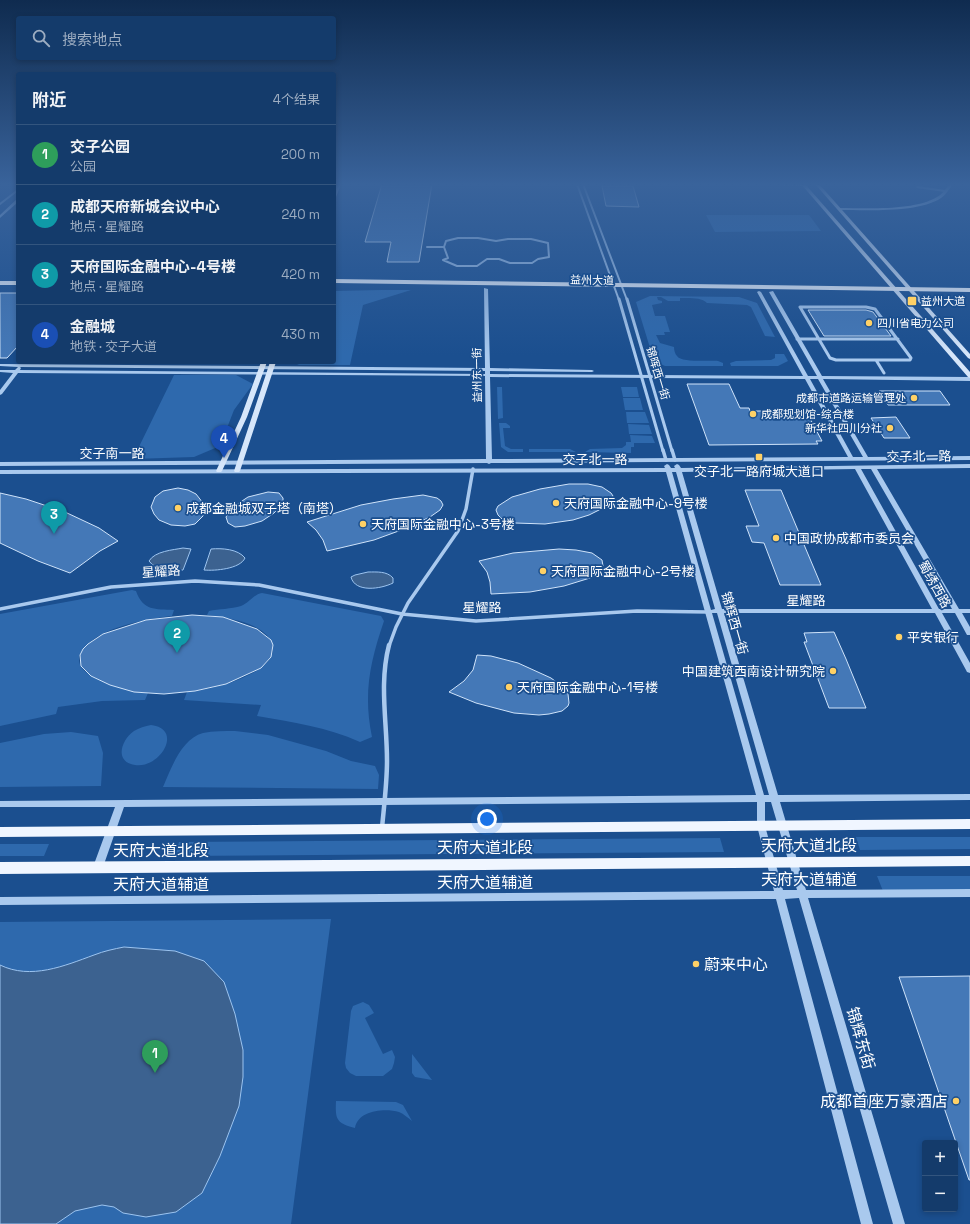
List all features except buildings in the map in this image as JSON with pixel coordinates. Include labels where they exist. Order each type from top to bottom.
[{"type":"main road","points":[[854,241],[970,376]]},
{"type":"main road","points":[[868,241],[970,357]]},
{"type":"main road","points":[[0,276],[16,277]]},
{"type":"main road","name":"益州大道","points":[[336,281],[616,288]]},
{"type":"main road","points":[[0,283],[16,283]]},
{"type":"main road","name":"益州大道","points":[[336,288],[970,290]]},
{"type":"main road","name":"益州大道","points":[[624,288],[759,292],[970,295]]},
{"type":"main road","points":[[219,471],[244,417],[262,367]]},
{"type":"main road","points":[[237,471],[271,368]]},
{"type":"main road","name":"天府大道北段","points":[[0,832],[970,824]]},
{"type":"main road","name":"天府大道北段","points":[[0,868],[970,860]]},
{"type":"street","points":[[446,241],[444,247],[448,258],[443,260],[457,266],[478,266],[487,259],[499,259],[510,263],[532,263],[538,259],[549,257],[548,243],[540,241]]},
{"type":"street","name":"锦晖西一街","points":[[598,241],[616,288],[666,460]]},
{"type":"street","name":"锦晖西一街","points":[[606,241],[624,288],[675,460]]},
{"type":"street","points":[[427,247],[444,247]]},
{"type":"street","name":"益州东一街","points":[[486,289],[489,462]]},
{"type":"street","points":[[759,292],[851,458]]},
{"type":"street","points":[[771,292],[866,458]]},
{"type":"street","points":[[800,307],[866,307],[875,309],[911,358],[910,360],[836,360],[830,358],[818,339],[800,307]]},
{"type":"street","points":[[797,339],[898,339]]},
{"type":"street","points":[[876,360],[884,374]]},
{"type":"street","points":[[0,393],[23,364]]},
{"type":"street","points":[[0,365],[262,367],[640,374],[970,376]]},
{"type":"street","points":[[0,371],[262,367]]},
{"type":"street","points":[[818,375],[884,374],[970,376]]},
{"type":"street","name":"交子北一路","points":[[223,464],[970,458]]},
{"type":"street","name":"锦辉西一街","points":[[666,460],[761,799],[761,826],[771,862]]},
{"type":"street","name":"锦辉西一街","points":[[675,460],[793,862]]},
{"type":"street","name":"交子南一路","points":[[0,464],[223,464]]},
{"type":"street","name":"交子北一路","points":[[219,471],[473,469],[678,470],[970,466]]},
{"type":"street","name":"蜀绣西路","points":[[873,467],[970,633]]},
{"type":"street","name":"蜀绣西路","points":[[857,468],[970,670]]},
{"type":"street","points":[[382,829],[387,762],[383,713],[384,672],[389,644],[402,614],[423,579],[440,559],[458,531],[467,506],[473,469]]},
{"type":"street","name":"交子南一路","points":[[0,472],[219,471]]},
{"type":"street","name":"星耀路","points":[[0,609],[76,593],[111,588],[195,581],[259,585],[402,614],[476,621],[637,611],[970,611]]},
{"type":"street","points":[[0,804],[970,797]]},
{"type":"street","points":[[98,867],[121,803]]},
{"type":"street","points":[[771,862],[868,1224]]},
{"type":"street","name":"锦辉东街","points":[[793,862],[899,1224]]},
{"type":"street","name":"天府大道辅道","points":[[0,901],[970,893]]},
{"type":"shaded area","points":[[411,290],[363,305],[350,365],[297,364],[336,364],[336,291]]},
{"type":"shaded area","points":[[650,296],[739,297],[757,303],[775,337],[765,336],[751,307],[747,305],[707,303],[702,300],[691,298],[680,298],[680,301],[668,301],[661,297],[657,297],[658,300],[662,301],[662,303],[652,305],[655,316],[665,316],[670,332],[664,332],[665,335],[656,335],[660,343],[674,347],[676,355],[684,360],[718,361],[723,363],[723,366],[665,366],[654,361],[636,302]]},
{"type":"shaded area","points":[[775,354],[784,354],[788,361],[778,366],[731,366],[730,363],[736,361],[771,360],[775,358]]},
{"type":"shaded area","points":[[174,375],[236,375],[253,384],[234,410],[220,446],[194,457],[133,459]]},
{"type":"shaded area","points":[[497,387],[502,387],[503,418],[498,419]]},
{"type":"shaded area","points":[[621,387],[637,387],[639,397],[623,397]]},
{"type":"shaded area","points":[[623,398],[640,398],[643,410],[625,410]]},
{"type":"shaded area","points":[[626,412],[645,412],[649,423],[627,423]]},
{"type":"shaded area","points":[[499,423],[506,423],[510,426],[510,428],[503,428],[505,446],[511,449],[523,449],[523,452],[508,452],[501,447]]},
{"type":"shaded area","points":[[628,424],[649,425],[652,434],[629,434]]},
{"type":"shaded area","points":[[630,435],[652,436],[655,443],[634,443],[634,447],[631,447],[631,453],[585,452],[590,449],[622,448],[626,445],[626,442],[631,442]]},
{"type":"shaded area","points":[[529,449],[570,449],[576,452],[529,452]]},
{"type":"shaded area","points":[[183,548],[191,549],[183,570],[160,569],[149,561],[155,555],[160,553]]},
{"type":"shaded area","points":[[211,549],[225,549],[234,551],[245,558],[238,565],[233,567],[220,570],[204,570]]},
{"type":"shaded area","points":[[368,572],[382,572],[388,574],[393,578],[393,583],[382,587],[363,588],[353,582],[351,577]]},
{"type":"shaded area","points":[[132,590],[136,591],[142,602],[150,608],[174,610],[172,616],[140,621],[106,632],[89,643],[80,654],[80,664],[86,672],[111,685],[148,693],[145,700],[102,701],[58,707],[56,714],[0,726],[0,614]]},
{"type":"shaded area","points":[[262,593],[381,616],[384,621],[375,650],[369,678],[368,706],[372,737],[360,742],[335,732],[257,716],[261,705],[184,700],[187,692],[221,686],[245,677],[256,671],[271,657],[273,645],[262,631],[244,622],[207,615],[209,611],[241,606],[256,595]]},
{"type":"shaded area","points":[[151,725],[161,728],[166,734],[167,740],[165,748],[153,761],[144,765],[128,763],[124,760],[122,750],[123,745],[129,735],[142,727]]},
{"type":"shaded area","points":[[215,731],[235,731],[268,735],[326,751],[351,761],[375,766],[379,775],[378,789],[163,787],[173,764],[183,748],[195,736]]},
{"type":"shaded area","points":[[71,732],[98,736],[103,753],[101,786],[0,787],[0,743],[44,734]]},
{"type":"shaded area","points":[[856,837],[970,837],[970,849],[860,850]]},
{"type":"shaded area","points":[[720,838],[724,852],[175,856],[179,842]]},
{"type":"shaded area","points":[[0,844],[49,844],[44,856],[0,856]]},
{"type":"shaded area","points":[[877,876],[970,876],[970,891],[883,891]]},
{"type":"shaded area","points":[[331,919],[291,1224],[0,1224],[0,922]]},
{"type":"shaded area","points":[[124,947],[175,951],[204,961],[224,982],[235,1014],[243,1050],[243,1077],[239,1106],[220,1156],[202,1193],[176,1212],[146,1217],[123,1213],[114,1207],[102,1205],[75,1211],[56,1224],[0,1224],[0,965],[24,971],[47,970],[102,952]]},
{"type":"shaded area","points":[[363,1002],[369,1005],[374,1013],[365,1018],[383,1054],[392,1050],[395,1057],[392,1069],[383,1076],[356,1076],[350,1073],[346,1068],[345,1063],[351,1011],[353,1006]]},
{"type":"shaded area","points":[[412,1054],[432,1080],[415,1077],[412,1073]]},
{"type":"shaded area","points":[[336,1101],[396,1102],[403,1105],[412,1121],[399,1112],[387,1110],[373,1112],[361,1117],[355,1128],[338,1120],[336,1113]]},
{"type":"place","name":"益州大道","points":[[912,301]]},
{"type":"place","name":"四川省电力公司","points":[[869,323]]},
{"type":"place","name":"成都市道路运输管理处","points":[[914,398]]},
{"type":"place","name":"成都规划馆-综合楼","points":[[753,414]]},
{"type":"place","name":"新华社四川分社","points":[[890,428]]},
{"type":"place","name":"交子北一路府城大道口","points":[[759,457]]},
{"type":"place","name":"金融城","points":[[224,458]]},
{"type":"place","name":"天府国际金融中心-9号楼","points":[[556,503]]},
{"type":"place","name":"成都金融城双子塔（南塔）","points":[[178,508]]},
{"type":"place","name":"天府国际金融中心-3号楼","points":[[363,524]]},
{"type":"place","name":"天府国际金融中心-4号楼","points":[[54,534]]},
{"type":"place","name":"中国政协成都市委员会","points":[[776,538]]},
{"type":"place","name":"天府国际金融中心-2号楼","points":[[543,571]]},
{"type":"place","name":"平安银行","points":[[899,637]]},
{"type":"place","name":"成都天府新城会议中心","points":[[177,653]]},
{"type":"place","name":"中国建筑西南设计研究院","points":[[833,671]]},
{"type":"place","name":"天府国际金融中心-1号楼","points":[[509,687]]},
{"type":"place","name":"蔚来中心","points":[[696,964]]},
{"type":"place","name":"交子公园","points":[[155,1073]]},
{"type":"place","name":"成都首座万豪酒店","points":[[956,1101]]}]
